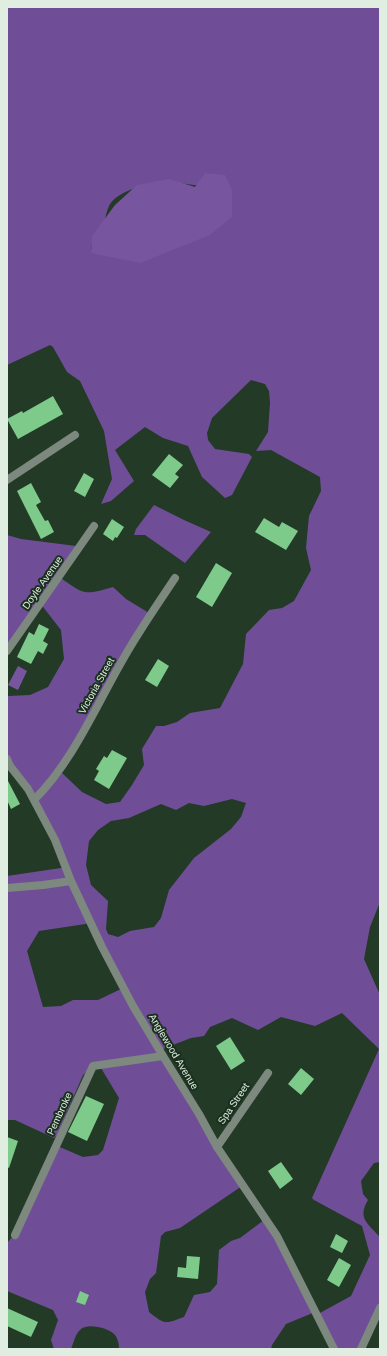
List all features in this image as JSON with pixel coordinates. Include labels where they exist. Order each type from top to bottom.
[{"type":"street","points":[[7,480],[75,435]]},
{"type":"street","name":"Doyle Avenue","points":[[7,651],[94,526]]},
{"type":"street","name":"Victoria Street","points":[[34,800],[49,785],[75,746],[100,703],[122,660],[175,578]]},
{"type":"street","name":"Anglewood Avenue","points":[[8,764],[28,789],[56,840],[71,881],[103,950],[133,1006],[199,1114],[217,1147],[277,1236],[334,1349]]},
{"type":"street","points":[[7,888],[71,881]]},
{"type":"street","name":"Pembroke","points":[[15,1235],[93,1066],[163,1056]]},
{"type":"street","name":"Spa Street","points":[[217,1147],[268,1073]]},
{"type":"street","points":[[361,1349],[380,1308]]},
{"type":"shaded area","points":[[7,7],[380,7],[380,902],[370,927],[364,959],[380,995],[380,1162],[374,1163],[361,1181],[363,1194],[368,1200],[364,1212],[365,1220],[380,1237],[380,1312],[363,1349],[336,1349],[318,1314],[351,1296],[370,1255],[362,1226],[312,1198],[379,1049],[342,1013],[315,1026],[281,1017],[258,1030],[232,1018],[210,1027],[204,1036],[191,1038],[161,1051],[242,1186],[180,1228],[165,1232],[161,1236],[156,1273],[150,1279],[145,1292],[149,1312],[165,1322],[184,1317],[194,1295],[210,1292],[217,1284],[219,1250],[231,1241],[240,1238],[264,1220],[315,1312],[286,1324],[272,1345],[271,1349],[119,1349],[118,1341],[114,1334],[103,1328],[88,1326],[79,1331],[71,1349],[54,1349],[51,1340],[58,1320],[53,1310],[7,1291],[7,1243],[14,1235],[55,1145],[83,1157],[98,1155],[103,1150],[119,1098],[98,1063],[83,1075],[57,1135],[54,1138],[15,1120],[7,1120],[7,876],[66,866],[7,755],[7,695],[30,695],[48,687],[64,659],[61,630],[40,603],[7,652],[7,535],[21,539],[76,546],[58,576],[73,587],[84,592],[95,592],[113,587],[126,599],[149,613],[61,772],[82,792],[106,804],[120,802],[132,785],[144,765],[142,749],[156,726],[164,726],[177,722],[190,713],[220,708],[243,664],[246,634],[269,610],[282,608],[294,601],[311,570],[306,548],[309,516],[321,491],[320,477],[271,450],[256,451],[268,432],[270,403],[269,391],[265,384],[251,380],[212,418],[207,433],[208,440],[215,449],[249,454],[252,457],[232,495],[225,498],[202,477],[188,446],[163,438],[145,427],[115,450],[134,481],[111,501],[101,504],[112,479],[104,431],[80,381],[67,372],[53,347],[50,345],[7,365]],"holes":[[[164,181],[201,186],[138,257],[91,250],[93,241],[102,229],[109,206],[118,196],[134,189]],[[232,799],[246,803],[241,817],[231,829],[194,858],[169,890],[161,918],[154,927],[130,931],[118,937],[108,934],[106,929],[108,901],[91,885],[86,865],[89,841],[98,830],[111,821],[129,818],[161,804],[176,810],[189,803],[204,806]],[[92,923],[123,988],[98,1000],[73,1000],[61,1006],[43,1007],[27,951],[39,931]]]},
{"type":"shaded area","points":[[205,173],[225,175],[232,190],[232,217],[210,235],[140,263],[91,253],[92,236],[115,205],[137,185],[169,179],[195,187]]},
{"type":"shaded area","points":[[154,505],[211,532],[185,563],[145,535],[134,535],[136,529]]},
{"type":"shaded area","points":[[18,666],[27,671],[18,690],[8,685]]},
{"type":"building","points":[[53,396],[63,414],[18,439],[7,419],[22,411],[23,413]]},
{"type":"building","points":[[169,454],[183,465],[175,474],[179,477],[170,488],[152,475]]},
{"type":"building","points":[[84,473],[94,479],[85,497],[74,491]]},
{"type":"building","points":[[31,483],[41,502],[36,505],[45,521],[48,520],[54,532],[41,539],[17,491]]},
{"type":"building","points":[[264,518],[279,527],[282,522],[298,531],[286,550],[255,532]]},
{"type":"building","points":[[112,519],[124,527],[117,538],[115,537],[113,541],[103,534]]},
{"type":"building","points":[[216,563],[232,573],[212,607],[196,597]]},
{"type":"building","points":[[39,624],[49,629],[43,641],[48,644],[43,654],[38,651],[31,664],[17,657],[29,632],[34,635]]},
{"type":"building","points":[[158,659],[169,666],[157,687],[145,680]]},
{"type":"building","points":[[112,750],[127,758],[109,789],[94,780],[99,771],[96,769],[104,756],[107,758]]},
{"type":"building","points":[[7,779],[20,804],[11,809],[7,800]]},
{"type":"building","points":[[230,1037],[245,1061],[231,1070],[216,1046]]},
{"type":"building","points":[[301,1068],[314,1079],[301,1095],[288,1084]]},
{"type":"building","points":[[86,1096],[104,1104],[87,1141],[68,1132]]},
{"type":"building","points":[[7,1137],[18,1141],[9,1168],[7,1167]]},
{"type":"building","points":[[281,1162],[293,1179],[280,1189],[268,1171]]},
{"type":"building","points":[[336,1234],[348,1241],[342,1253],[330,1247]]},
{"type":"building","points":[[187,1256],[200,1257],[198,1279],[177,1277],[178,1267],[186,1268]]},
{"type":"building","points":[[339,1258],[351,1265],[339,1287],[327,1280]]},
{"type":"building","points":[[80,1291],[89,1295],[85,1305],[76,1302]]},
{"type":"building","points":[[7,1308],[38,1322],[31,1337],[7,1326]]}]
